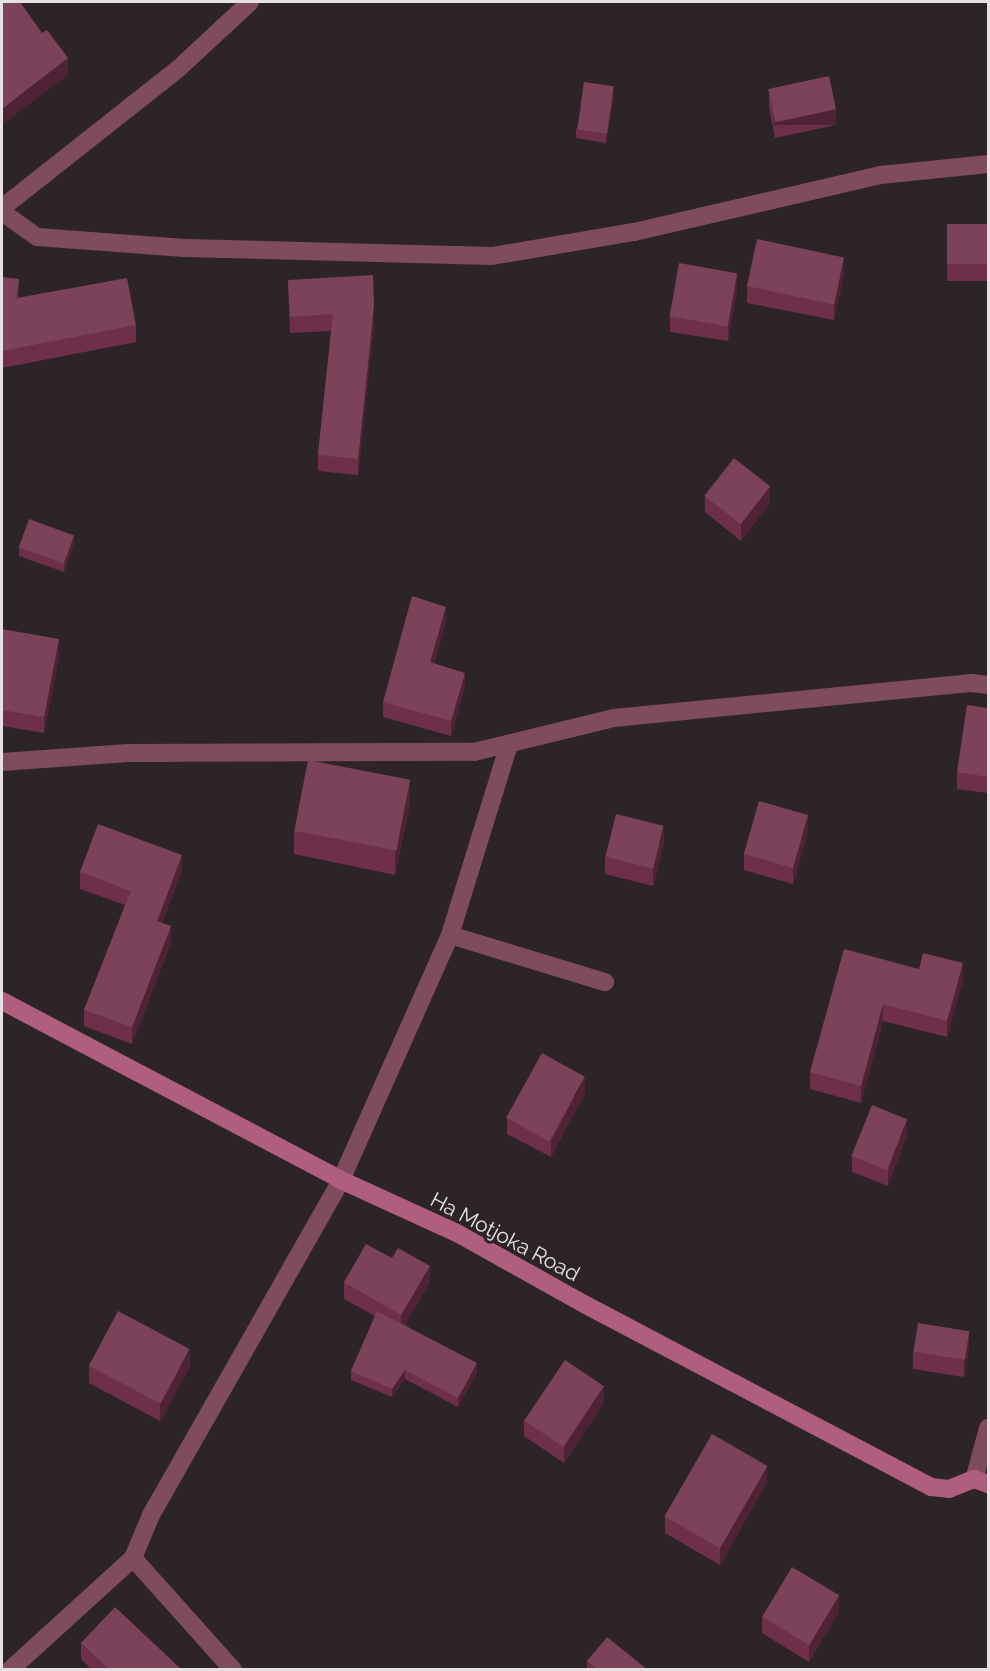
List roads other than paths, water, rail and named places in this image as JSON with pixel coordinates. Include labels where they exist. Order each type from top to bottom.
[{"type":"street","points":[[250,2],[178,69],[2,210],[38,237],[185,249],[492,256],[634,232],[880,175],[988,164]]},
{"type":"street","points":[[2,762],[128,753],[474,752],[614,718],[972,683],[988,685]]},
{"type":"street","points":[[10,1670],[133,1558],[151,1515],[341,1180],[450,935],[509,744]]},
{"type":"street","points":[[450,935],[605,982]]},
{"type":"street","name":"Ha Motjoka Road","points":[[2,1001],[341,1180],[457,1233],[931,1487],[949,1489],[981,1482]]},
{"type":"street","points":[[981,1482],[988,1428]]},
{"type":"street","points":[[133,1558],[232,1670]]}]
